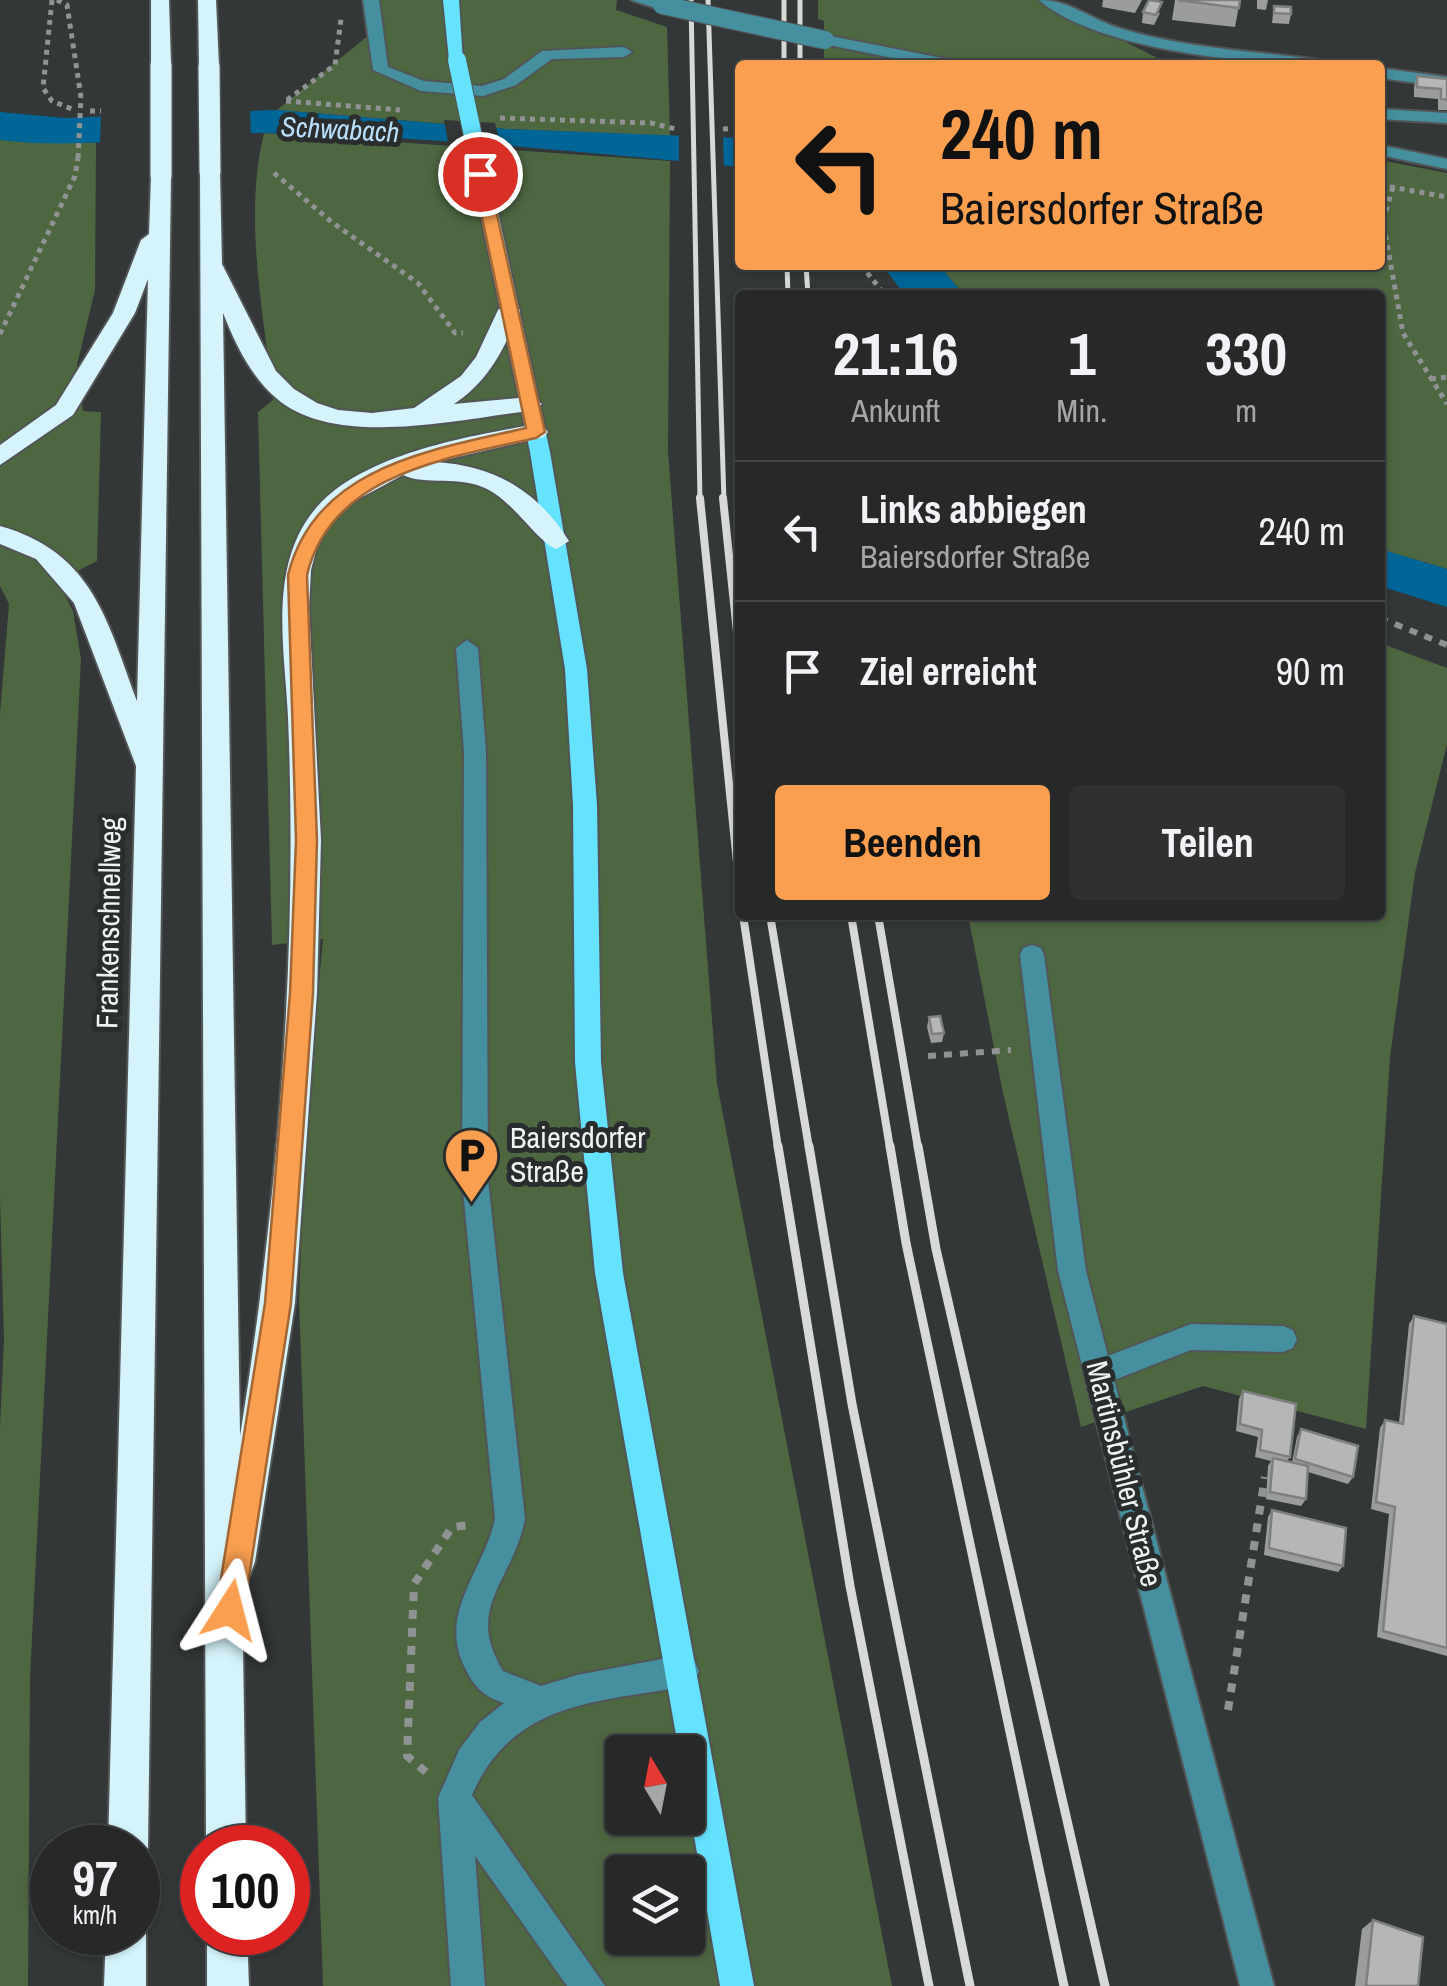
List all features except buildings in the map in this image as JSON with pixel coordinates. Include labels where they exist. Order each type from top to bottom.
[{"type":"highway","name":"Frankenschnellweg","points":[[129,1825],[152,774],[160,0]]},
{"type":"highway","points":[[208,0],[226,1825]]},
{"type":"highway","points":[[0,457],[66,410],[124,314],[160,218]]},
{"type":"highway","points":[[210,257],[254,358],[291,402],[315,414],[346,420],[530,404]]},
{"type":"highway","points":[[410,416],[443,402],[473,379],[487,362],[509,310]]},
{"type":"highway","points":[[224,1649],[278,1303],[302,993],[307,840],[298,575],[304,547],[320,520],[356,489],[472,444],[536,432]]},
{"type":"highway","points":[[390,473],[440,470],[470,473],[498,483],[522,497],[557,541]]},
{"type":"highway","points":[[0,534],[45,553],[86,600],[152,774]]},
{"type":"highway","points":[[125,1986],[126,1955]]},
{"type":"highway","points":[[227,1955],[228,1986]]},
{"type":"main road","points":[[451,0],[457,60],[557,541],[582,735],[584,976],[597,1173],[626,1378],[683,1671],[737,1986]]},
{"type":"street","points":[[639,0],[927,60]]},
{"type":"street","points":[[1047,0],[1112,32],[1285,60]]},
{"type":"street","points":[[371,1],[381,70],[421,86],[482,91],[510,82],[548,54],[624,52]]},
{"type":"street","points":[[1385,73],[1447,82]]},
{"type":"street","points":[[1385,114],[1447,118]]},
{"type":"street","points":[[1385,151],[1447,164]]},
{"type":"street","points":[[467,648],[475,752],[475,1180],[510,1519],[501,1557],[472,1603],[473,1650],[492,1684],[538,1700]]},
{"type":"street","name":"Martinsbühler Straße","points":[[1032,954],[1072,1271],[1257,1986]]},
{"type":"street","points":[[1098,1373],[1192,1337],[1282,1339]]},
{"type":"street","points":[[468,1986],[454,1798],[462,1772],[481,1742],[516,1712],[538,1700],[683,1671]]},
{"type":"street","points":[[454,1798],[588,1986]]},
{"type":"path","points":[[0,334],[75,176],[78,158],[81,97],[66,5],[55,0],[42,88],[52,100],[72,110]]},
{"type":"path","points":[[371,1],[350,10],[338,22],[338,58],[330,72],[286,101],[407,110]]},
{"type":"path","points":[[90,111],[102,111]]},
{"type":"path","points":[[494,118],[650,123],[676,128]]},
{"type":"path","points":[[723,129],[735,128]]},
{"type":"path","points":[[274,172],[332,223],[418,283],[455,333],[499,334]]},
{"type":"path","points":[[1385,185],[1447,197]]},
{"type":"path","points":[[1385,214],[1393,187]]},
{"type":"path","points":[[1385,237],[1402,333],[1447,404]]},
{"type":"path","points":[[866,270],[881,290]]},
{"type":"path","points":[[1431,378],[1447,377]]},
{"type":"path","points":[[1385,620],[1447,645]]},
{"type":"path","points":[[928,1056],[1014,1050]]},
{"type":"path","points":[[1226,1721],[1266,1477]]},
{"type":"path","points":[[454,1798],[407,1756],[414,1584],[452,1527],[510,1519]]},
{"type":"green space","points":[[372,0],[617,0],[616,10],[667,27],[670,136],[507,129],[277,110],[375,30]]},
{"type":"green space","points":[[818,0],[1043,0],[1161,60],[824,60],[824,21],[818,19]]},
{"type":"green space","points":[[264,133],[670,161],[668,452],[717,1084],[892,1986],[323,1986],[299,1299],[306,1125],[323,939],[272,945],[258,412],[273,400],[257,266],[255,199]]},
{"type":"green space","points":[[0,140],[96,143],[95,290],[77,365],[83,411],[101,412],[97,561],[58,581],[73,611],[81,659],[30,1678],[28,1986],[0,1986],[0,1427],[4,1340],[0,1198],[0,714],[9,604],[0,586]]},
{"type":"green space","points":[[1385,161],[1447,173],[1447,569],[1385,550],[1385,290],[960,290],[943,270],[1385,270]]},
{"type":"green space","points":[[1385,645],[1447,668],[1447,744],[1415,873],[1390,1057],[1366,1429],[1203,1386],[1081,1427],[1003,1093],[969,920],[1385,920]]},
{"type":"water","name":"Schwabach","points":[[277,110],[507,129],[735,138],[735,167],[385,137],[234,133],[67,143],[0,140],[0,112],[64,118]]},
{"type":"water","points":[[886,270],[943,270],[960,290],[901,290]]},
{"type":"water","points":[[1385,550],[1447,569],[1447,607],[1385,588]]},
{"type":"pier","points":[[250,106],[251,139],[100,147],[101,112]]},
{"type":"pier","points":[[444,120],[495,123],[502,152],[449,148]]},
{"type":"pier","points":[[679,132],[723,133],[724,170],[679,166]]},
{"type":"railway","points":[[691,0],[700,501]]},
{"type":"railway","points":[[708,0],[724,501]]},
{"type":"railway","points":[[784,0],[784,60]]},
{"type":"railway","points":[[800,0],[800,60]]},
{"type":"railway","points":[[787,270],[788,290]]},
{"type":"railway","points":[[806,270],[808,290]]},
{"type":"railway","points":[[700,498],[735,843]]},
{"type":"railway","points":[[723,498],[735,613]]},
{"type":"railway","points":[[744,920],[778,1148]]},
{"type":"railway","points":[[771,920],[809,1148]]},
{"type":"railway","points":[[852,920],[890,1148]]},
{"type":"railway","points":[[879,920],[918,1148]]},
{"type":"railway","points":[[778,1146],[850,1586],[929,1986]]},
{"type":"railway","points":[[809,1146],[852,1404],[970,1986]]},
{"type":"railway","points":[[890,1146],[906,1243],[1064,1986]]},
{"type":"railway","points":[[918,1146],[936,1249],[1105,1986]]},
{"type":"place","name":"Baiersdorfer Straße","points":[[471,1204]]},
{"type":"route","points":[[230,1610],[278,1303],[302,993],[307,840],[296,608],[298,575],[304,547],[320,520],[356,489],[429,456],[536,432],[480,174]]}]
